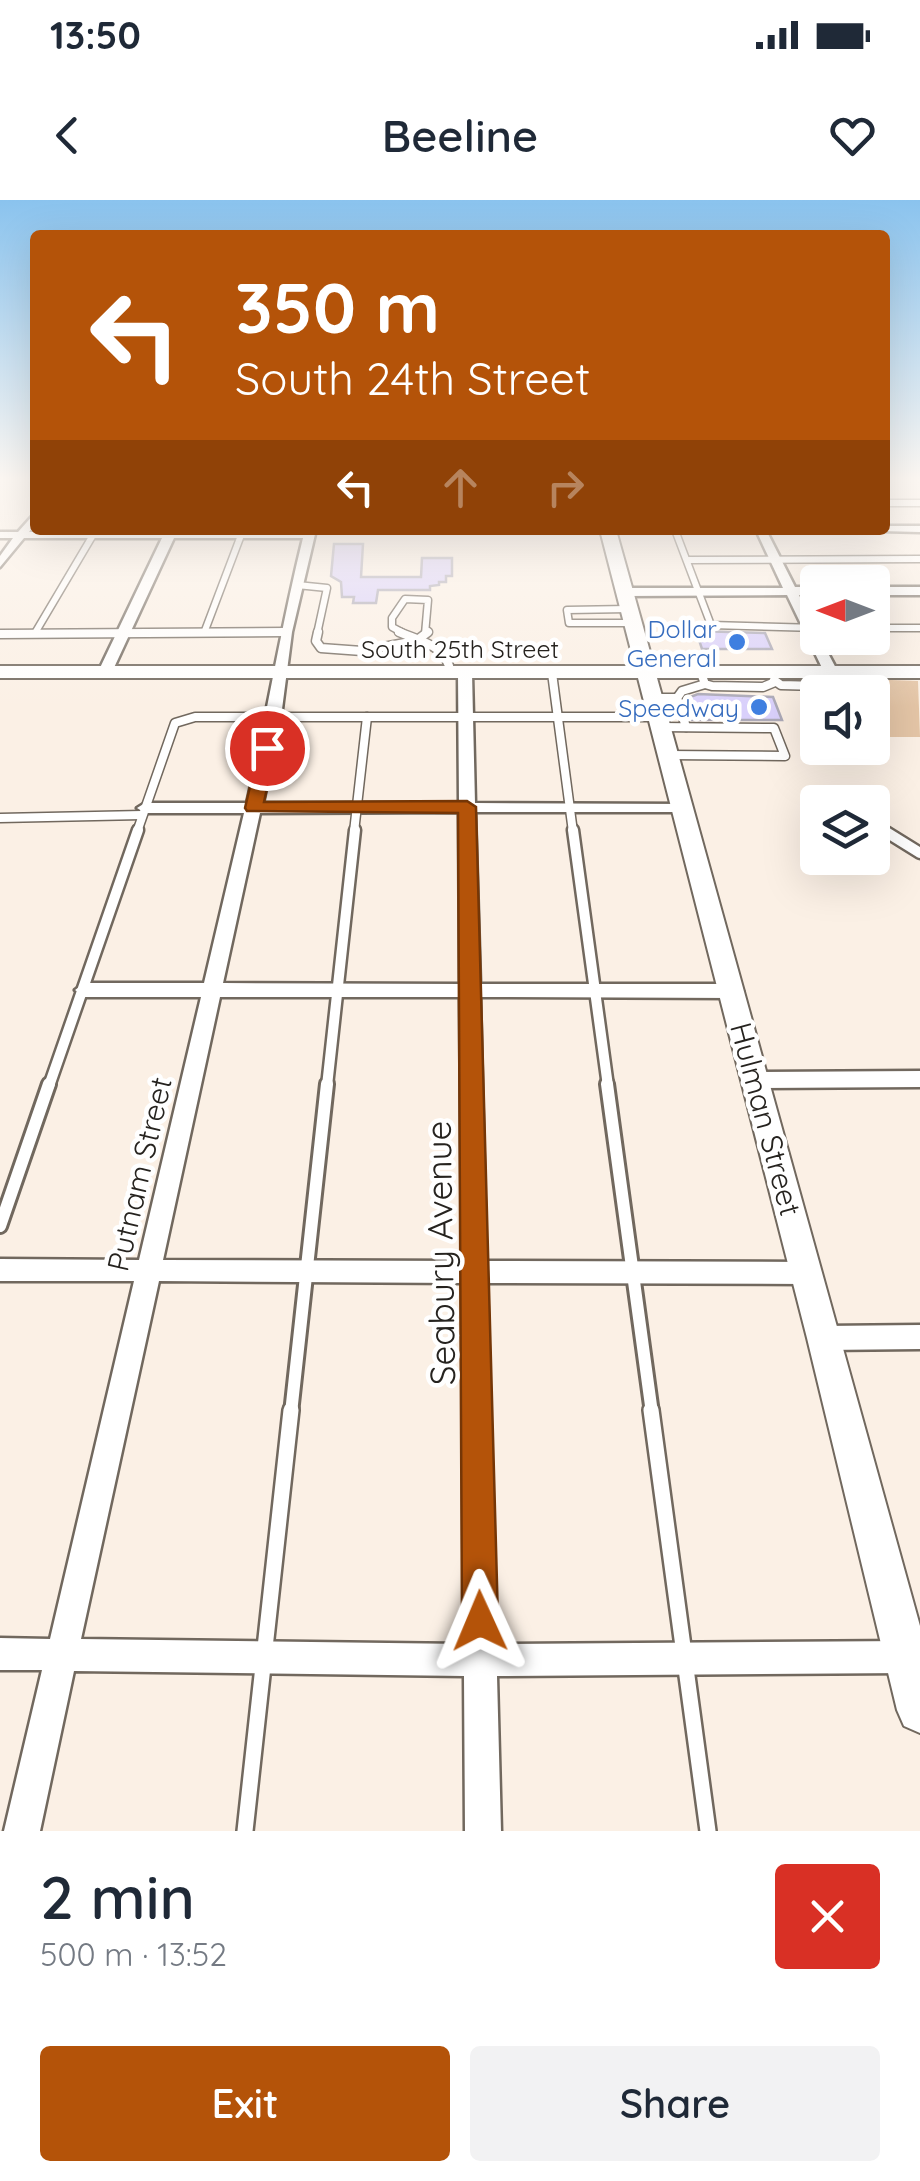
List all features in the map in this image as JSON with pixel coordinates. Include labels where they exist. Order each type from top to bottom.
[{"type":"street","points":[[106,672],[160,555]]},
{"type":"street","name":"Putnam Street","points":[[22,1831],[254,808],[304,555]]},
{"type":"street","name":"Hulman Street","points":[[614,555],[662,707],[666,755],[825,1338],[920,1710]]},
{"type":"street","points":[[773,555],[800,606]]},
{"type":"street","points":[[628,608],[700,591],[800,591]]},
{"type":"street","points":[[890,591],[920,591]]},
{"type":"street","points":[[820,655],[824,672]]},
{"type":"street","name":"South 25th Street","points":[[0,672],[552,673],[662,707],[703,678],[824,672],[920,673]]},
{"type":"street","name":"Seabury Avenue","points":[[458,673],[466,718],[483,1831]]},
{"type":"street","points":[[143,812],[358,807],[681,807]]},
{"type":"street","points":[[85,990],[732,991]]},
{"type":"street","points":[[755,1080],[920,1078]]},
{"type":"street","points":[[0,1270],[806,1273]]},
{"type":"street","points":[[825,1338],[920,1338]]},
{"type":"street","points":[[0,1654],[481,1660],[906,1657]]},
{"type":"lane","points":[[35,633],[80,555]]},
{"type":"lane","points":[[204,633],[234,555]]},
{"type":"lane","points":[[685,555],[716,628],[800,628]]},
{"type":"lane","points":[[687,560],[920,559]]},
{"type":"lane","points":[[297,585],[327,588],[316,641],[321,648],[362,651],[421,639],[428,632],[428,600],[405,599],[392,618],[392,627],[421,639],[447,657],[458,673]]},
{"type":"lane","points":[[628,608],[608,623],[569,623],[567,610],[606,610],[628,608]]},
{"type":"lane","points":[[606,610],[608,623]]},
{"type":"lane","points":[[890,628],[920,628]]},
{"type":"lane","points":[[0,634],[286,632]]},
{"type":"lane","points":[[552,673],[708,1831]]},
{"type":"lane","points":[[662,707],[703,678]]},
{"type":"lane","points":[[0,1226],[175,722],[274,717],[558,718],[662,707],[774,728],[785,756],[666,755]]},
{"type":"lane","points":[[245,1831],[367,717]]},
{"type":"lane","points":[[0,818],[143,812]]},
{"type":"lane","points":[[890,835],[920,854]]},
{"type":"shaded area","points":[[890,680],[918,681],[920,737],[890,737]]},
{"type":"building","points":[[333,555],[362,555],[361,577],[421,577],[422,558],[452,558],[452,576],[446,576],[446,582],[430,586],[430,590],[378,590],[376,603],[353,603],[354,597],[342,597],[341,582],[331,576]]},
{"type":"building","points":[[696,631],[765,633],[772,649],[702,649]]},
{"type":"building","points":[[698,694],[773,697],[782,720],[692,720],[685,699]]},
{"type":"place","name":"Dollar General","points":[[737,642]]},
{"type":"place","name":"Speedway","points":[[759,707]]},
{"type":"route","points":[[267,748],[254,808],[467,807],[480,1621]]}]
